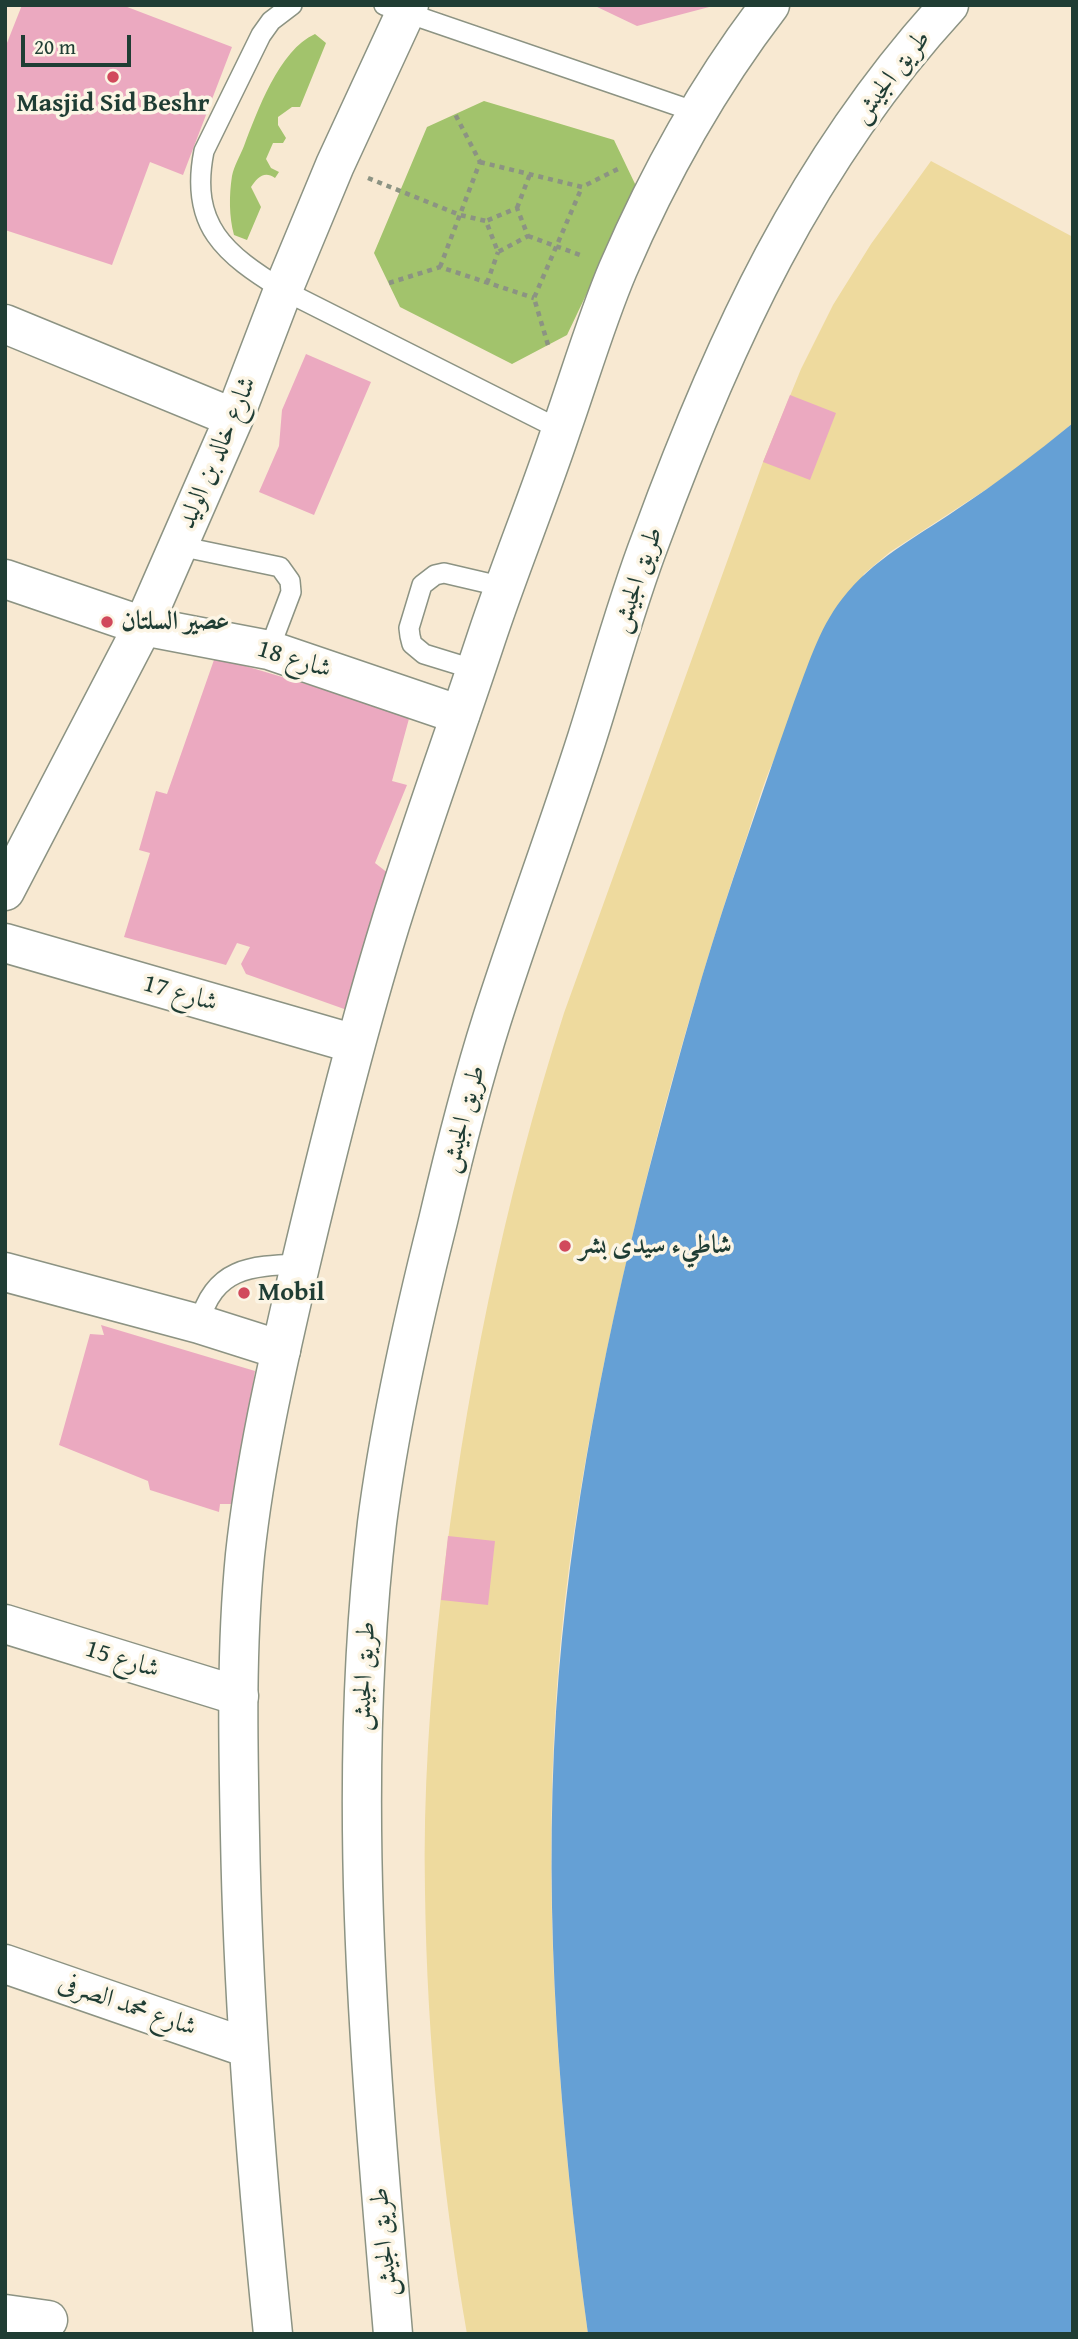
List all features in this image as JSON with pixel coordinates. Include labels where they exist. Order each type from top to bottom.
[{"type":"main road","points":[[273,2334],[248,2048],[240,1872],[239,1622],[256,1477],[281,1350],[355,1044],[419,834],[587,351],[617,273],[651,197],[727,63],[770,5]]},
{"type":"main road","name":"طريق الجيش","points":[[393,2334],[370,2062],[361,1736],[367,1627],[378,1518],[414,1315],[464,1113],[492,1018],[556,833],[649,544],[713,377],[790,224],[822,173],[885,83],[949,5]]},
{"type":"main road","name":"شارع خالد بن الوليد","points":[[5,891],[143,626],[179,546],[234,418],[283,290],[400,8]]},
{"type":"main road","points":[[5,324],[234,418]]},
{"type":"main road","name":"شارع 18","points":[[5,579],[143,626],[269,650],[460,715]]},
{"type":"main road","name":"شارع 17","points":[[5,943],[355,1044]]},
{"type":"main road","points":[[5,1272],[199,1324],[281,1350]]},
{"type":"main road","name":"شارع 15","points":[[5,1624],[239,1696]]},
{"type":"main road","name":"شارع محمد الصرفى","points":[[5,1964],[248,2048]]},
{"type":"main road","points":[[5,2314],[48,2320]]},
{"type":"lane","points":[[292,5],[271,21],[261,35],[204,151],[200,169],[203,206],[218,240],[244,266],[283,290],[561,430]]},
{"type":"lane","points":[[400,8],[699,113]]},
{"type":"lane","points":[[179,546],[280,567],[290,581],[291,592],[269,650]]},
{"type":"lane","points":[[476,670],[424,654],[412,644],[409,628],[422,585],[428,579],[444,573],[504,587]]},
{"type":"lane","points":[[199,1324],[209,1296],[236,1271],[262,1266],[301,1264]]},
{"type":"path","points":[[440,267],[480,162],[455,114]]},
{"type":"path","points":[[480,162],[582,187],[626,165]]},
{"type":"path","points":[[335,165],[460,215],[486,221],[517,208]]},
{"type":"path","points":[[528,236],[517,208],[530,174]]},
{"type":"path","points":[[548,345],[534,298],[582,187]]},
{"type":"path","points":[[486,221],[498,252],[487,283]]},
{"type":"path","points":[[498,252],[528,236],[592,259]]},
{"type":"path","points":[[389,283],[440,267],[534,298]]},
{"type":"green space","points":[[315,34],[326,43],[300,107],[292,107],[278,117],[278,125],[286,138],[283,143],[273,143],[266,159],[271,168],[279,172],[275,178],[261,176],[251,187],[261,207],[247,240],[234,235],[232,228],[230,198],[234,168],[280,68],[302,42]]},
{"type":"green space","points":[[484,101],[614,140],[637,188],[567,335],[512,364],[400,307],[374,253],[427,127]]},
{"type":"sand","name":"شاطيء سيدى بشر","points":[[931,161],[1073,237],[1073,423],[1013,472],[890,552],[864,574],[769,771],[720,920],[664,1110],[619,1292],[583,1476],[565,1600],[552,1783],[551,1875],[559,2059],[576,2243],[588,2334],[467,2334],[437,2114],[426,1948],[425,1818],[431,1708],[450,1523],[488,1302],[522,1156],[564,1013],[763,462],[801,369],[833,305],[871,244]]},
{"type":"water","points":[[1073,423],[1073,2334],[588,2334],[569,2179],[553,1946],[552,1790],[556,1712],[580,1495],[606,1352],[657,1139],[722,911],[794,702],[826,623],[842,599],[867,572],[986,489]]},
{"type":"building","name":"Masjid Sid Beshr","points":[[22,5],[122,5],[232,47],[183,175],[150,162],[112,265],[5,230],[5,48]]},
{"type":"building","points":[[593,5],[713,5],[713,6],[637,26]]},
{"type":"building","points":[[306,354],[371,382],[314,515],[259,492],[279,446],[282,410]]},
{"type":"building","points":[[790,395],[836,413],[810,480],[763,462]]},
{"type":"building","points":[[215,657],[410,715],[392,781],[407,785],[375,863],[393,877],[347,1010],[246,974],[241,964],[250,947],[237,943],[226,965],[124,937],[150,853],[139,850],[156,791],[167,794]]},
{"type":"building","points":[[101,1325],[255,1371],[234,1504],[220,1504],[219,1512],[150,1490],[148,1481],[59,1445],[90,1334],[104,1335]]},
{"type":"building","points":[[448,1536],[495,1541],[488,1605],[441,1600]]},
{"type":"place","name":"Masjid Sid Beshr","points":[[113,77]]},
{"type":"place","name":"عصير السلتان","points":[[107,622]]},
{"type":"place","name":"شاطيء سيدى بشر","points":[[565,1246]]},
{"type":"place","name":"Mobil","points":[[244,1293]]}]
